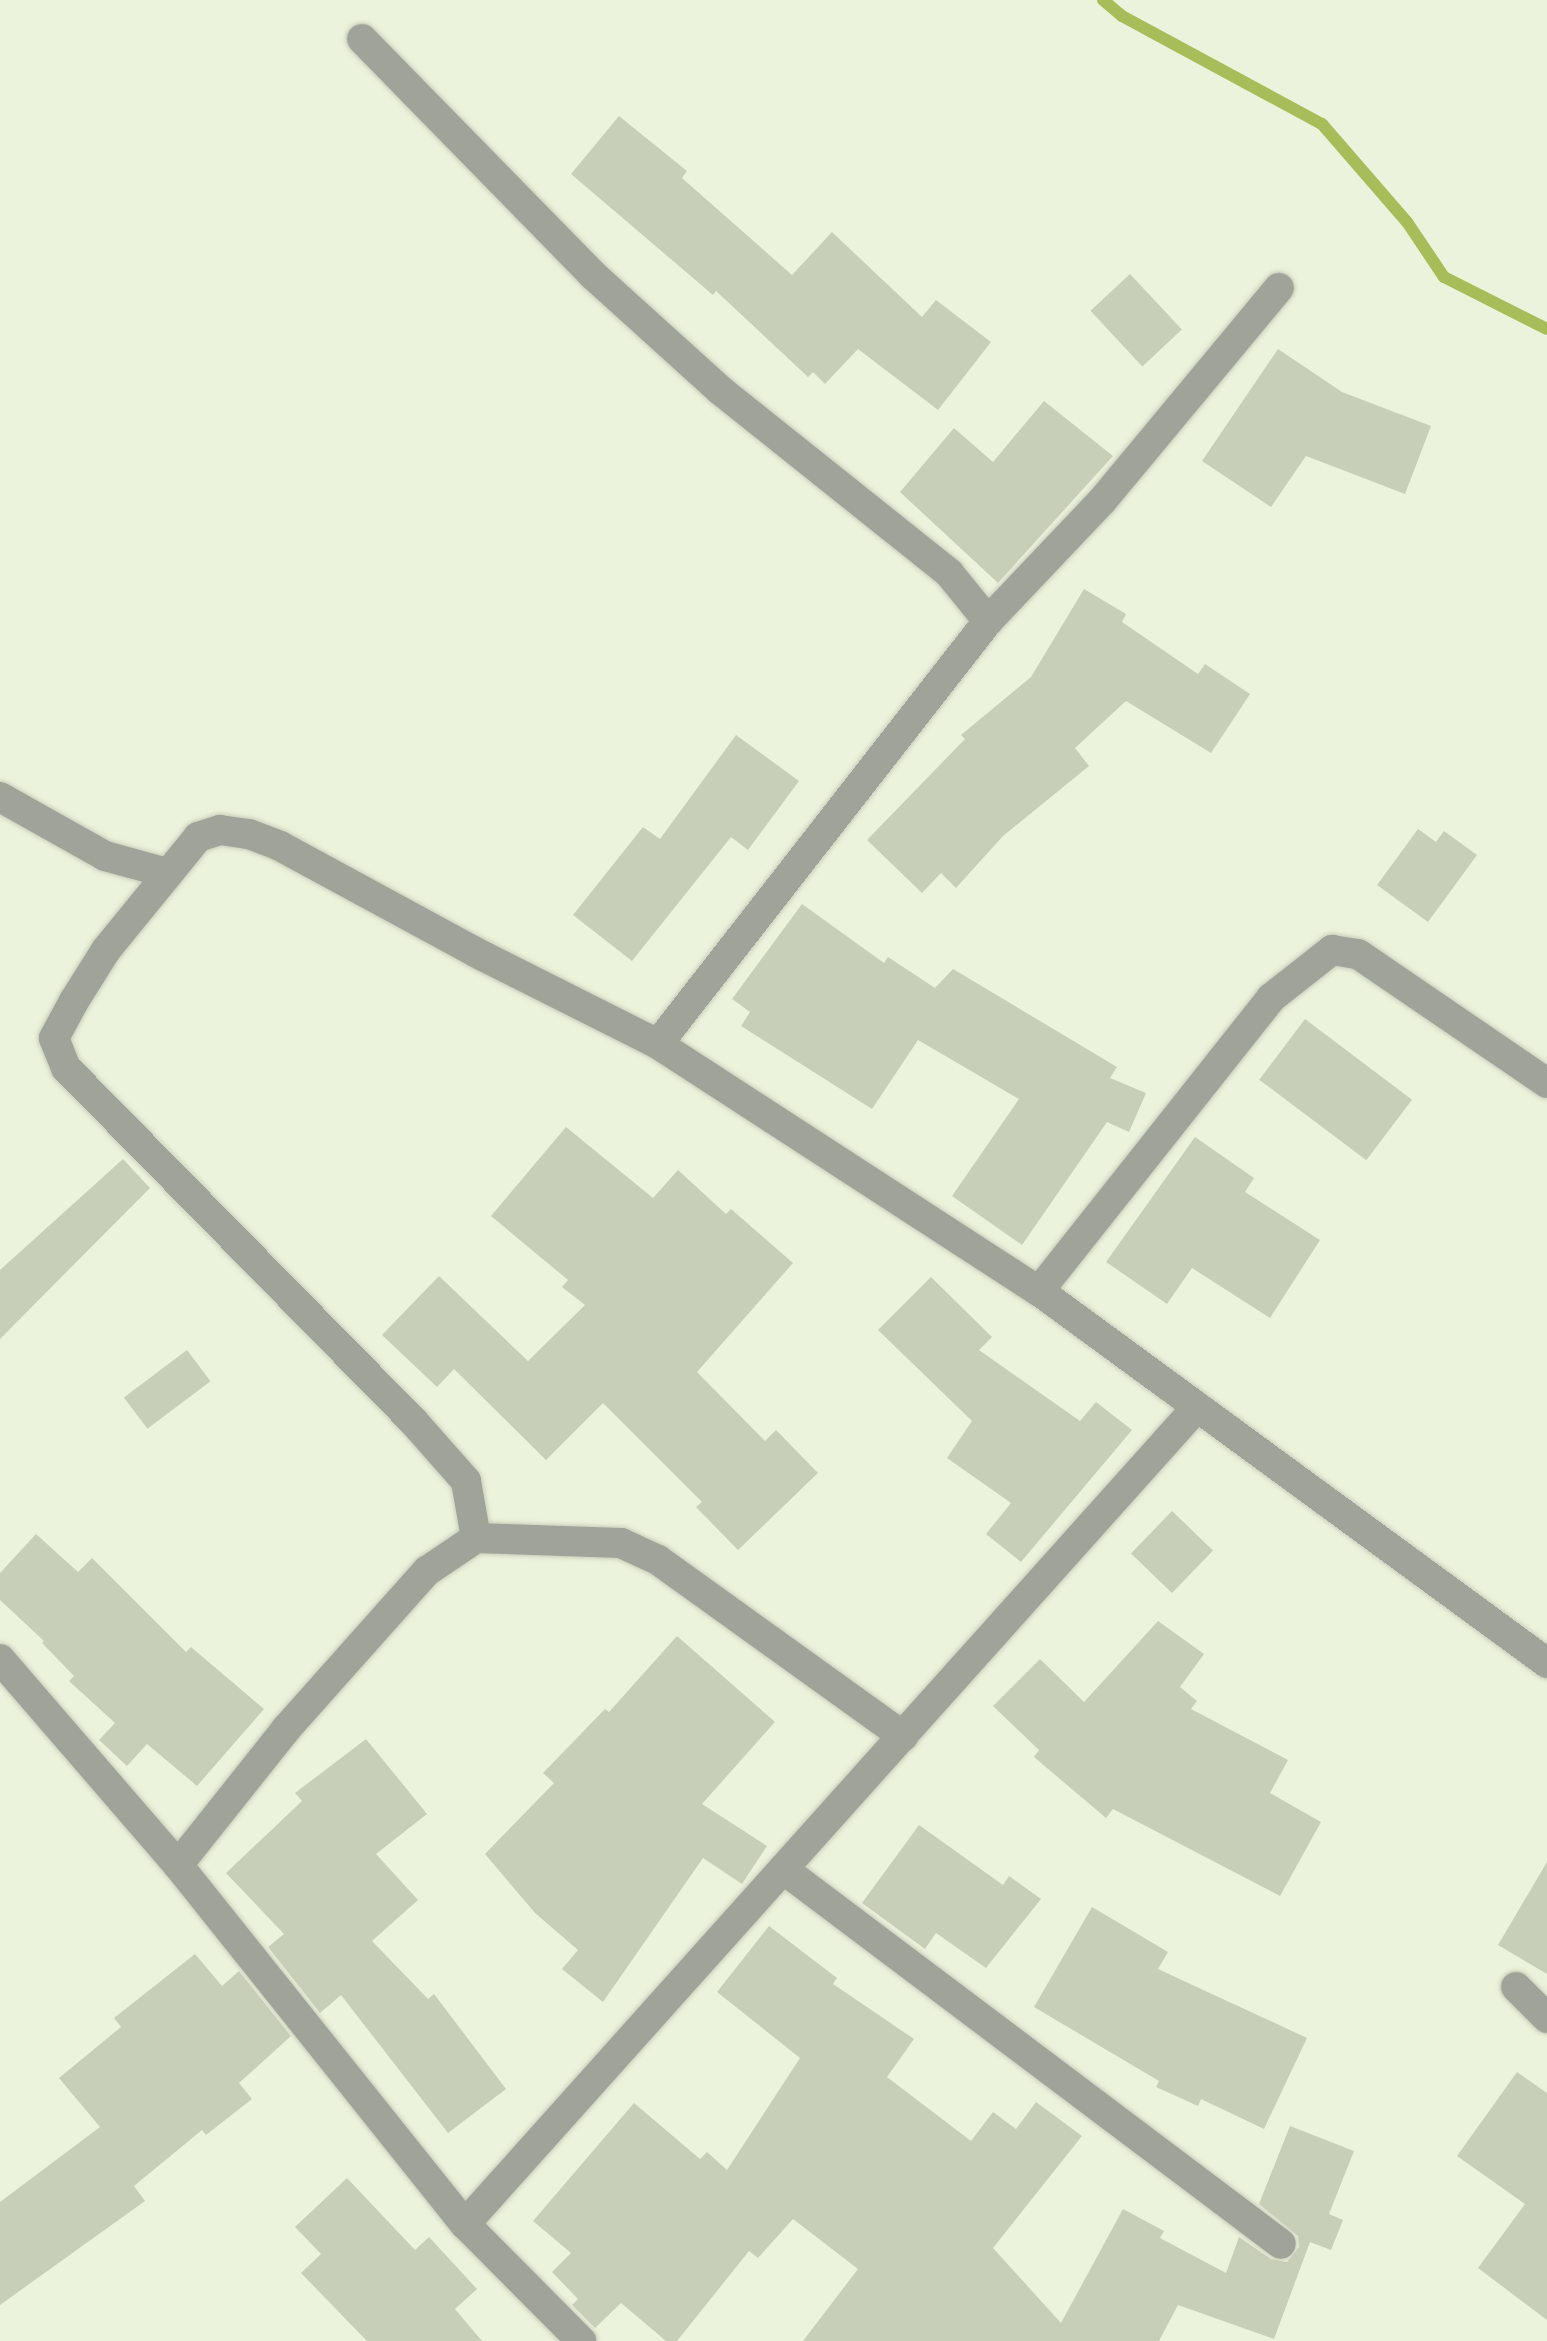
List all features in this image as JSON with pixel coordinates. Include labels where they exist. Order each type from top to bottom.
[{"type":"street","points":[[362,39],[594,276],[720,390],[949,574],[988,620]]},
{"type":"street","points":[[658,1044],[988,620],[1102,502],[1280,288]]},
{"type":"street","points":[[0,796],[105,856],[167,873]]},
{"type":"street","points":[[476,1538],[466,1482],[66,1068],[54,1038],[106,950],[198,836],[220,830],[248,834],[658,1044],[1039,1291],[1547,1663]]},
{"type":"street","points":[[1039,1291],[1271,998],[1332,950],[1358,954],[1547,1083]]},
{"type":"street","points":[[465,2224],[1198,1407]]},
{"type":"street","points":[[178,1865],[286,1729],[426,1571],[476,1538],[574,1539],[621,1543],[633,1548],[658,1560],[903,1736]]},
{"type":"street","points":[[0,1659],[178,1865],[465,2224],[582,2341]]},
{"type":"street","points":[[783,1869],[1281,2244]]},
{"type":"street","points":[[1516,1987],[1547,2018]]},
{"type":"building","points":[[619,116],[687,171],[682,178],[792,275],[832,232],[922,317],[936,300],[991,342],[938,410],[858,349],[825,384],[813,372],[808,377],[716,291],[713,295],[571,174]]},
{"type":"building","points":[[1130,274],[1182,330],[1142,366],[1091,311]]},
{"type":"building","points":[[1278,349],[1342,392],[1431,426],[1405,494],[1306,456],[1271,507],[1202,461]]},
{"type":"building","points":[[1044,401],[1113,456],[998,583],[900,492],[954,428],[993,462]]},
{"type":"building","points":[[1084,589],[1126,614],[1122,622],[1198,674],[1205,664],[1250,694],[1211,753],[1126,701],[1075,748],[1089,766],[1003,836],[956,888],[941,873],[922,893],[867,840],[965,739],[961,735],[1031,677]]},
{"type":"building","points":[[736,735],[799,781],[748,850],[731,837],[632,961],[573,915],[643,827],[660,839]]},
{"type":"building","points":[[1418,829],[1436,842],[1444,831],[1477,855],[1428,922],[1377,885]]},
{"type":"building","points":[[802,904],[884,963],[888,957],[935,988],[953,969],[1117,1067],[1110,1078],[1146,1093],[1129,1132],[1107,1122],[1022,1245],[952,1196],[1019,1099],[918,1040],[872,1109],[741,1026],[750,1012],[732,999]]},
{"type":"building","points":[[1305,1019],[1412,1100],[1366,1160],[1259,1080]]},
{"type":"building","points":[[566,1127],[653,1198],[678,1170],[726,1214],[731,1209],[793,1263],[697,1372],[765,1441],[776,1430],[818,1473],[738,1550],[696,1507],[702,1502],[603,1403],[546,1460],[454,1369],[437,1387],[382,1335],[439,1276],[528,1361],[585,1305],[562,1287],[568,1280],[491,1216]]},
{"type":"building","points":[[1195,1137],[1254,1178],[1245,1192],[1320,1240],[1270,1318],[1192,1268],[1167,1304],[1106,1262]]},
{"type":"building","points":[[123,1159],[150,1188],[0,1339],[0,1270]]},
{"type":"building","points":[[931,1277],[992,1337],[979,1350],[1080,1421],[1096,1402],[1132,1430],[1021,1562],[986,1534],[1011,1503],[947,1458],[972,1421],[878,1330]]},
{"type":"building","points":[[187,1350],[210,1381],[147,1429],[124,1398]]},
{"type":"building","points":[[1172,1511],[1213,1551],[1172,1593],[1131,1553]]},
{"type":"building","points":[[36,1534],[78,1572],[92,1558],[186,1652],[191,1647],[264,1709],[197,1786],[147,1744],[127,1766],[99,1740],[115,1723],[69,1681],[74,1676],[0,1600],[0,1573]]},
{"type":"building","points":[[1158,1621],[1204,1654],[1180,1687],[1197,1701],[1191,1709],[1288,1760],[1270,1793],[1321,1822],[1280,1896],[1113,1809],[1106,1818],[1034,1757],[1039,1750],[993,1706],[1040,1659],[1084,1702]]},
{"type":"building","points":[[677,1636],[775,1722],[702,1804],[767,1846],[742,1884],[703,1858],[603,2002],[562,1969],[578,1950],[535,1913],[485,1854],[554,1783],[543,1773],[605,1709],[609,1712]]},
{"type":"building","points":[[366,1739],[427,1814],[376,1854],[418,1900],[372,1941],[428,1999],[434,1994],[506,2089],[448,2133],[341,1995],[320,2013],[268,1947],[284,1934],[226,1873],[302,1801],[295,1793]]},
{"type":"building","points":[[919,1825],[1003,1885],[1009,1876],[1041,1899],[986,1968],[936,1933],[925,1949],[862,1903]]},
{"type":"building","points":[[1547,1862],[1547,1974],[1498,1945]]},
{"type":"building","points":[[1092,1907],[1168,1952],[1158,1969],[1307,2038],[1264,2129],[1201,2099],[1198,2106],[1156,2087],[1159,2081],[1034,2007]]},
{"type":"building","points":[[769,1926],[837,1978],[833,1984],[914,2039],[887,2077],[971,2141],[993,2112],[1016,2129],[1036,2102],[1082,2136],[993,2248],[1061,2323],[1123,2209],[1164,2231],[1160,2238],[1226,2273],[1239,2237],[1271,2259],[1287,2262],[1299,2247],[1298,2236],[1259,2204],[1290,2126],[1354,2151],[1329,2214],[1343,2220],[1331,2250],[1310,2242],[1274,2339],[1178,2305],[1159,2341],[803,2341],[858,2269],[793,2219],[758,2258],[749,2251],[677,2341],[666,2341],[621,2303],[595,2328],[572,2305],[578,2299],[552,2272],[571,2253],[533,2221],[634,2103],[700,2159],[707,2152],[727,2170],[800,2058],[717,1992]]},
{"type":"building","points":[[195,1954],[222,1986],[239,1971],[291,2036],[239,2083],[252,2099],[206,2135],[202,2130],[134,2186],[145,2201],[0,2305],[0,2202],[100,2127],[59,2078],[121,2027],[114,2018]]},
{"type":"building","points":[[1517,2072],[1547,2093],[1547,2320],[1478,2268],[1525,2204],[1457,2156]]},
{"type":"building","points":[[347,2178],[415,2250],[429,2237],[477,2289],[455,2309],[482,2341],[367,2341],[301,2273],[321,2254],[295,2227]]},
{"type":"waterway","points":[[1103,0],[1122,16],[1322,124],[1407,222],[1444,277],[1547,329]]}]
